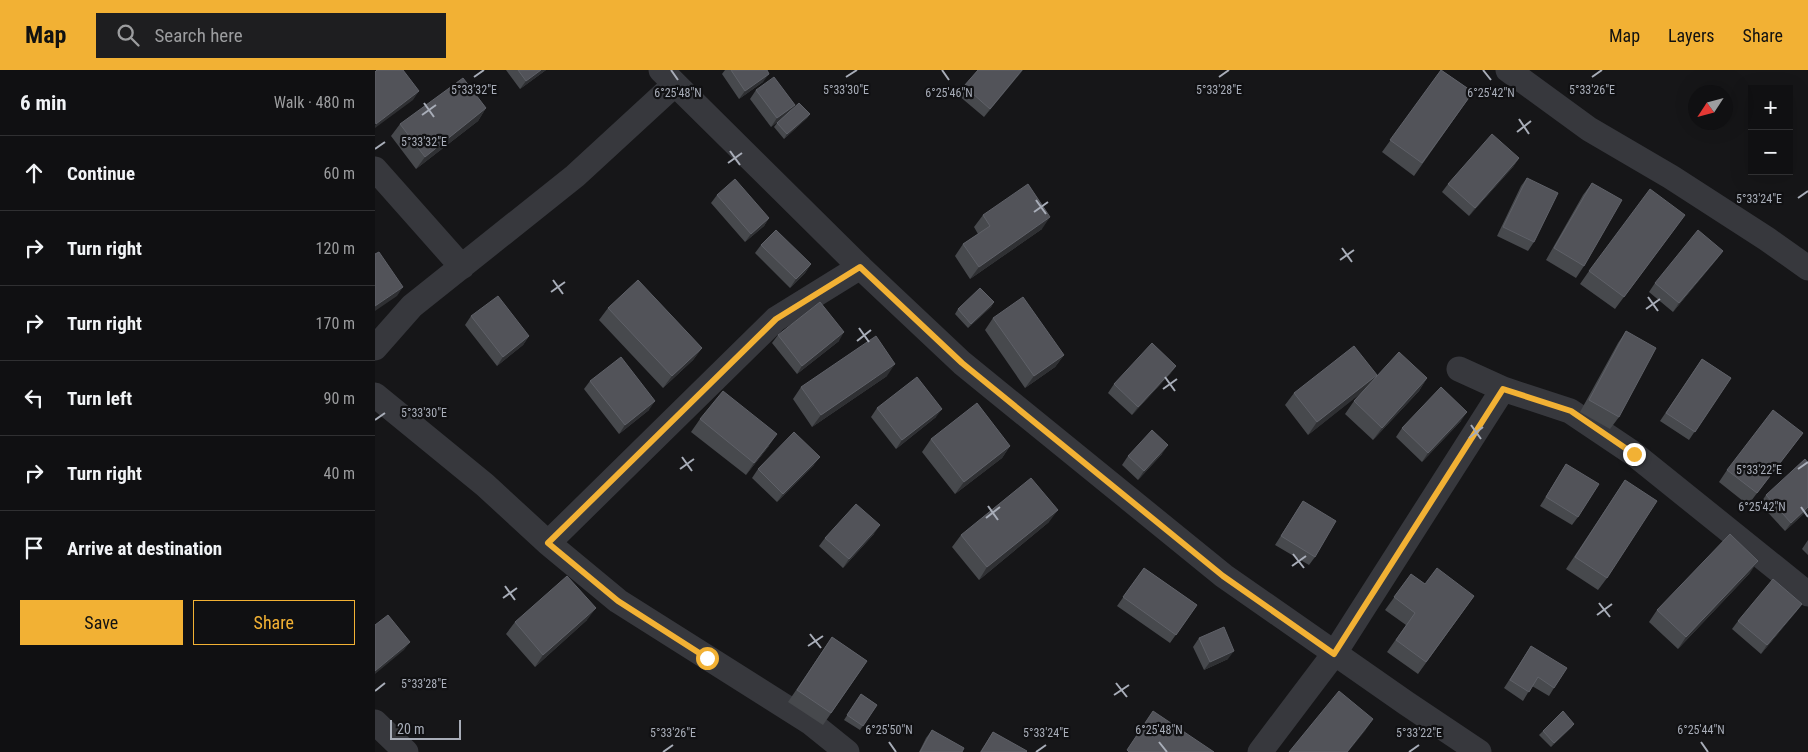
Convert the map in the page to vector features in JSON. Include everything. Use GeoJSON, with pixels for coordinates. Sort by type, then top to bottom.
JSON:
{"type":"FeatureCollection","features":[{"type":"Feature","properties":{"kind":"street"},"geometry":{"type":"LineString","coordinates":[[1508,70],[1589,129],[1671,177],[1808,268]]}},
{"type":"Feature","properties":{"kind":"street"},"geometry":{"type":"LineString","coordinates":[[375,348],[412,306],[575,176],[668,77],[860,267],[977,375],[1223,576],[1479,752]]}},
{"type":"Feature","properties":{"kind":"street"},"geometry":{"type":"LineString","coordinates":[[375,169],[462,266]]}},
{"type":"Feature","properties":{"kind":"street"},"geometry":{"type":"LineString","coordinates":[[548,543],[776,319],[860,267]]}},
{"type":"Feature","properties":{"kind":"street"},"geometry":{"type":"LineString","coordinates":[[1459,369],[1503,389],[1571,411],[1634,454],[1808,594]]}},
{"type":"Feature","properties":{"kind":"street"},"geometry":{"type":"LineString","coordinates":[[1260,752],[1334,654],[1503,389]]}},
{"type":"Feature","properties":{"kind":"street"},"geometry":{"type":"LineString","coordinates":[[375,395],[485,485],[548,543],[618,601],[811,723],[847,752]]}},
{"type":"Feature","properties":{"kind":"street"},"geometry":{"type":"LineString","coordinates":[[375,722],[406,752]]}},
{"type":"Feature","properties":{"kind":"building"},"geometry":{"type":"Polygon","coordinates":[[[377,70],[403,70],[419,91],[376,124],[375,72],[377,70]]]}},
{"type":"Feature","properties":{"kind":"building"},"geometry":{"type":"Polygon","coordinates":[[[518,70],[541,70],[526,81],[518,70]]]}},
{"type":"Feature","properties":{"kind":"building"},"geometry":{"type":"Polygon","coordinates":[[[731,70],[767,70],[769,74],[745,91],[731,70]]]}},
{"type":"Feature","properties":{"kind":"building"},"geometry":{"type":"Polygon","coordinates":[[[978,70],[1022,70],[990,109],[964,86],[978,70]]]}},
{"type":"Feature","properties":{"kind":"building"},"geometry":{"type":"Polygon","coordinates":[[[1441,70],[1473,92],[1422,163],[1390,140],[1441,70]]]}},
{"type":"Feature","properties":{"kind":"building"},"geometry":{"type":"Polygon","coordinates":[[[774,77],[795,105],[777,118],[756,90],[774,77]]]}},
{"type":"Feature","properties":{"kind":"building"},"geometry":{"type":"Polygon","coordinates":[[[463,78],[486,108],[425,157],[400,124],[463,78]]]}},
{"type":"Feature","properties":{"kind":"building"},"geometry":{"type":"Polygon","coordinates":[[[799,103],[810,114],[787,134],[777,123],[799,103]]]}},
{"type":"Feature","properties":{"kind":"building"},"geometry":{"type":"Polygon","coordinates":[[[1492,134],[1519,158],[1475,208],[1448,184],[1492,134]]]}},
{"type":"Feature","properties":{"kind":"building"},"geometry":{"type":"Polygon","coordinates":[[[1527,178],[1558,193],[1534,242],[1503,227],[1527,178]]]}},
{"type":"Feature","properties":{"kind":"building"},"geometry":{"type":"Polygon","coordinates":[[[735,179],[769,218],[751,234],[717,195],[735,179]]]}},
{"type":"Feature","properties":{"kind":"building"},"geometry":{"type":"Polygon","coordinates":[[[1592,183],[1622,200],[1584,266],[1554,248],[1592,183]]]}},
{"type":"Feature","properties":{"kind":"building"},"geometry":{"type":"Polygon","coordinates":[[[1028,184],[1050,217],[979,267],[963,244],[990,226],[983,215],[1028,184]]]}},
{"type":"Feature","properties":{"kind":"building"},"geometry":{"type":"Polygon","coordinates":[[[1650,189],[1685,215],[1624,297],[1589,271],[1650,189]]]}},
{"type":"Feature","properties":{"kind":"building"},"geometry":{"type":"Polygon","coordinates":[[[776,230],[811,264],[796,279],[761,245],[776,230]]]}},
{"type":"Feature","properties":{"kind":"building"},"geometry":{"type":"Polygon","coordinates":[[[1698,230],[1723,251],[1679,303],[1655,283],[1698,230]]]}},
{"type":"Feature","properties":{"kind":"building"},"geometry":{"type":"Polygon","coordinates":[[[379,252],[403,287],[375,306],[375,254],[379,252]]]}},
{"type":"Feature","properties":{"kind":"building"},"geometry":{"type":"Polygon","coordinates":[[[638,280],[702,348],[672,376],[608,308],[638,280]]]}},
{"type":"Feature","properties":{"kind":"building"},"geometry":{"type":"Polygon","coordinates":[[[980,288],[994,302],[971,324],[958,309],[980,288]]]}},
{"type":"Feature","properties":{"kind":"building"},"geometry":{"type":"Polygon","coordinates":[[[498,296],[529,336],[503,357],[471,316],[498,296]]]}},
{"type":"Feature","properties":{"kind":"building"},"geometry":{"type":"Polygon","coordinates":[[[1023,297],[1064,355],[1034,376],[993,318],[1023,297]]]}},
{"type":"Feature","properties":{"kind":"building"},"geometry":{"type":"Polygon","coordinates":[[[820,302],[844,332],[802,366],[778,335],[820,302]]]}},
{"type":"Feature","properties":{"kind":"building"},"geometry":{"type":"Polygon","coordinates":[[[1626,331],[1656,348],[1619,417],[1589,400],[1626,331]]]}},
{"type":"Feature","properties":{"kind":"building"},"geometry":{"type":"Polygon","coordinates":[[[876,336],[895,364],[821,415],[801,387],[876,336]]]}},
{"type":"Feature","properties":{"kind":"building"},"geometry":{"type":"Polygon","coordinates":[[[1152,343],[1176,366],[1138,407],[1114,384],[1152,343]]]}},
{"type":"Feature","properties":{"kind":"building"},"geometry":{"type":"Polygon","coordinates":[[[1354,346],[1377,375],[1317,422],[1294,393],[1354,346]]]}},
{"type":"Feature","properties":{"kind":"building"},"geometry":{"type":"Polygon","coordinates":[[[1399,352],[1427,378],[1382,428],[1354,401],[1399,352]]]}},
{"type":"Feature","properties":{"kind":"building"},"geometry":{"type":"Polygon","coordinates":[[[621,357],[655,401],[625,425],[590,381],[621,357]]]}},
{"type":"Feature","properties":{"kind":"building"},"geometry":{"type":"Polygon","coordinates":[[[1702,359],[1731,378],[1695,432],[1666,413],[1702,359]]]}},
{"type":"Feature","properties":{"kind":"building"},"geometry":{"type":"Polygon","coordinates":[[[917,377],[942,409],[902,440],[877,408],[917,377]]]}},
{"type":"Feature","properties":{"kind":"building"},"geometry":{"type":"Polygon","coordinates":[[[1441,387],[1467,412],[1428,453],[1402,428],[1441,387]]]}},
{"type":"Feature","properties":{"kind":"building"},"geometry":{"type":"Polygon","coordinates":[[[723,391],[777,434],[754,463],[700,419],[723,391]]]}},
{"type":"Feature","properties":{"kind":"building"},"geometry":{"type":"Polygon","coordinates":[[[977,403],[1010,446],[964,482],[931,439],[977,403]]]}},
{"type":"Feature","properties":{"kind":"building"},"geometry":{"type":"Polygon","coordinates":[[[1773,410],[1803,433],[1757,493],[1727,470],[1773,410]]]}},
{"type":"Feature","properties":{"kind":"building"},"geometry":{"type":"Polygon","coordinates":[[[1152,430],[1168,445],[1144,471],[1128,456],[1152,430]]]}},
{"type":"Feature","properties":{"kind":"building"},"geometry":{"type":"Polygon","coordinates":[[[794,432],[820,457],[783,494],[758,469],[794,432]]]}},
{"type":"Feature","properties":{"kind":"building"},"geometry":{"type":"Polygon","coordinates":[[[1805,459],[1808,463],[1808,507],[1791,523],[1766,495],[1805,459]]]}},
{"type":"Feature","properties":{"kind":"building"},"geometry":{"type":"Polygon","coordinates":[[[1566,464],[1599,484],[1578,517],[1546,497],[1566,464]]]}},
{"type":"Feature","properties":{"kind":"building"},"geometry":{"type":"Polygon","coordinates":[[[1031,478],[1058,510],[987,567],[961,535],[1031,478]]]}},
{"type":"Feature","properties":{"kind":"building"},"geometry":{"type":"Polygon","coordinates":[[[1625,480],[1657,501],[1607,578],[1575,557],[1625,480]]]}},
{"type":"Feature","properties":{"kind":"building"},"geometry":{"type":"Polygon","coordinates":[[[1303,501],[1336,521],[1315,557],[1281,536],[1303,501]]]}},
{"type":"Feature","properties":{"kind":"building"},"geometry":{"type":"Polygon","coordinates":[[[856,504],[880,525],[849,559],[825,538],[856,504]]]}},
{"type":"Feature","properties":{"kind":"building"},"geometry":{"type":"Polygon","coordinates":[[[1730,534],[1758,561],[1686,637],[1657,610],[1730,534]]]}},
{"type":"Feature","properties":{"kind":"building"},"geometry":{"type":"Polygon","coordinates":[[[1144,568],[1197,605],[1176,635],[1123,597],[1144,568]]]}},
{"type":"Feature","properties":{"kind":"building"},"geometry":{"type":"Polygon","coordinates":[[[1437,568],[1474,596],[1426,662],[1396,640],[1415,613],[1394,597],[1411,574],[1425,584],[1437,568]]]}},
{"type":"Feature","properties":{"kind":"building"},"geometry":{"type":"Polygon","coordinates":[[[567,576],[596,608],[543,655],[515,622],[567,576]]]}},
{"type":"Feature","properties":{"kind":"building"},"geometry":{"type":"Polygon","coordinates":[[[1773,579],[1802,604],[1767,645],[1738,621],[1773,579]]]}},
{"type":"Feature","properties":{"kind":"building"},"geometry":{"type":"Polygon","coordinates":[[[388,615],[410,642],[375,671],[375,625],[388,615]]]}},
{"type":"Feature","properties":{"kind":"building"},"geometry":{"type":"Polygon","coordinates":[[[1224,627],[1234,651],[1210,662],[1199,638],[1224,627]]]}},
{"type":"Feature","properties":{"kind":"building"},"geometry":{"type":"Polygon","coordinates":[[[832,637],[867,661],[831,713],[797,690],[832,637]]]}},
{"type":"Feature","properties":{"kind":"building"},"geometry":{"type":"Polygon","coordinates":[[[1531,646],[1567,668],[1554,688],[1538,677],[1529,692],[1510,680],[1531,646]]]}},
{"type":"Feature","properties":{"kind":"building"},"geometry":{"type":"Polygon","coordinates":[[[1339,691],[1373,719],[1347,752],[1289,752],[1339,691]]]}},
{"type":"Feature","properties":{"kind":"building"},"geometry":{"type":"Polygon","coordinates":[[[861,694],[877,705],[863,726],[847,715],[861,694]]]}},
{"type":"Feature","properties":{"kind":"building"},"geometry":{"type":"Polygon","coordinates":[[[1153,711],[1214,752],[1129,752],[1127,750],[1153,711]]]}},
{"type":"Feature","properties":{"kind":"building"},"geometry":{"type":"Polygon","coordinates":[[[1563,711],[1574,724],[1554,743],[1543,731],[1563,711]]]}},
{"type":"Feature","properties":{"kind":"building"},"geometry":{"type":"Polygon","coordinates":[[[932,730],[964,748],[962,752],[920,752],[932,730]]]}},
{"type":"Feature","properties":{"kind":"building"},"geometry":{"type":"Polygon","coordinates":[[[993,732],[1027,751],[981,752],[993,732]]]}},
{"type":"Feature","properties":{"kind":"route"},"geometry":{"type":"LineString","coordinates":[[707,658],[618,601],[548,543],[776,319],[860,267],[962,363],[1223,576],[1334,654],[1503,389],[1571,411],[1634,454]]}}]}
